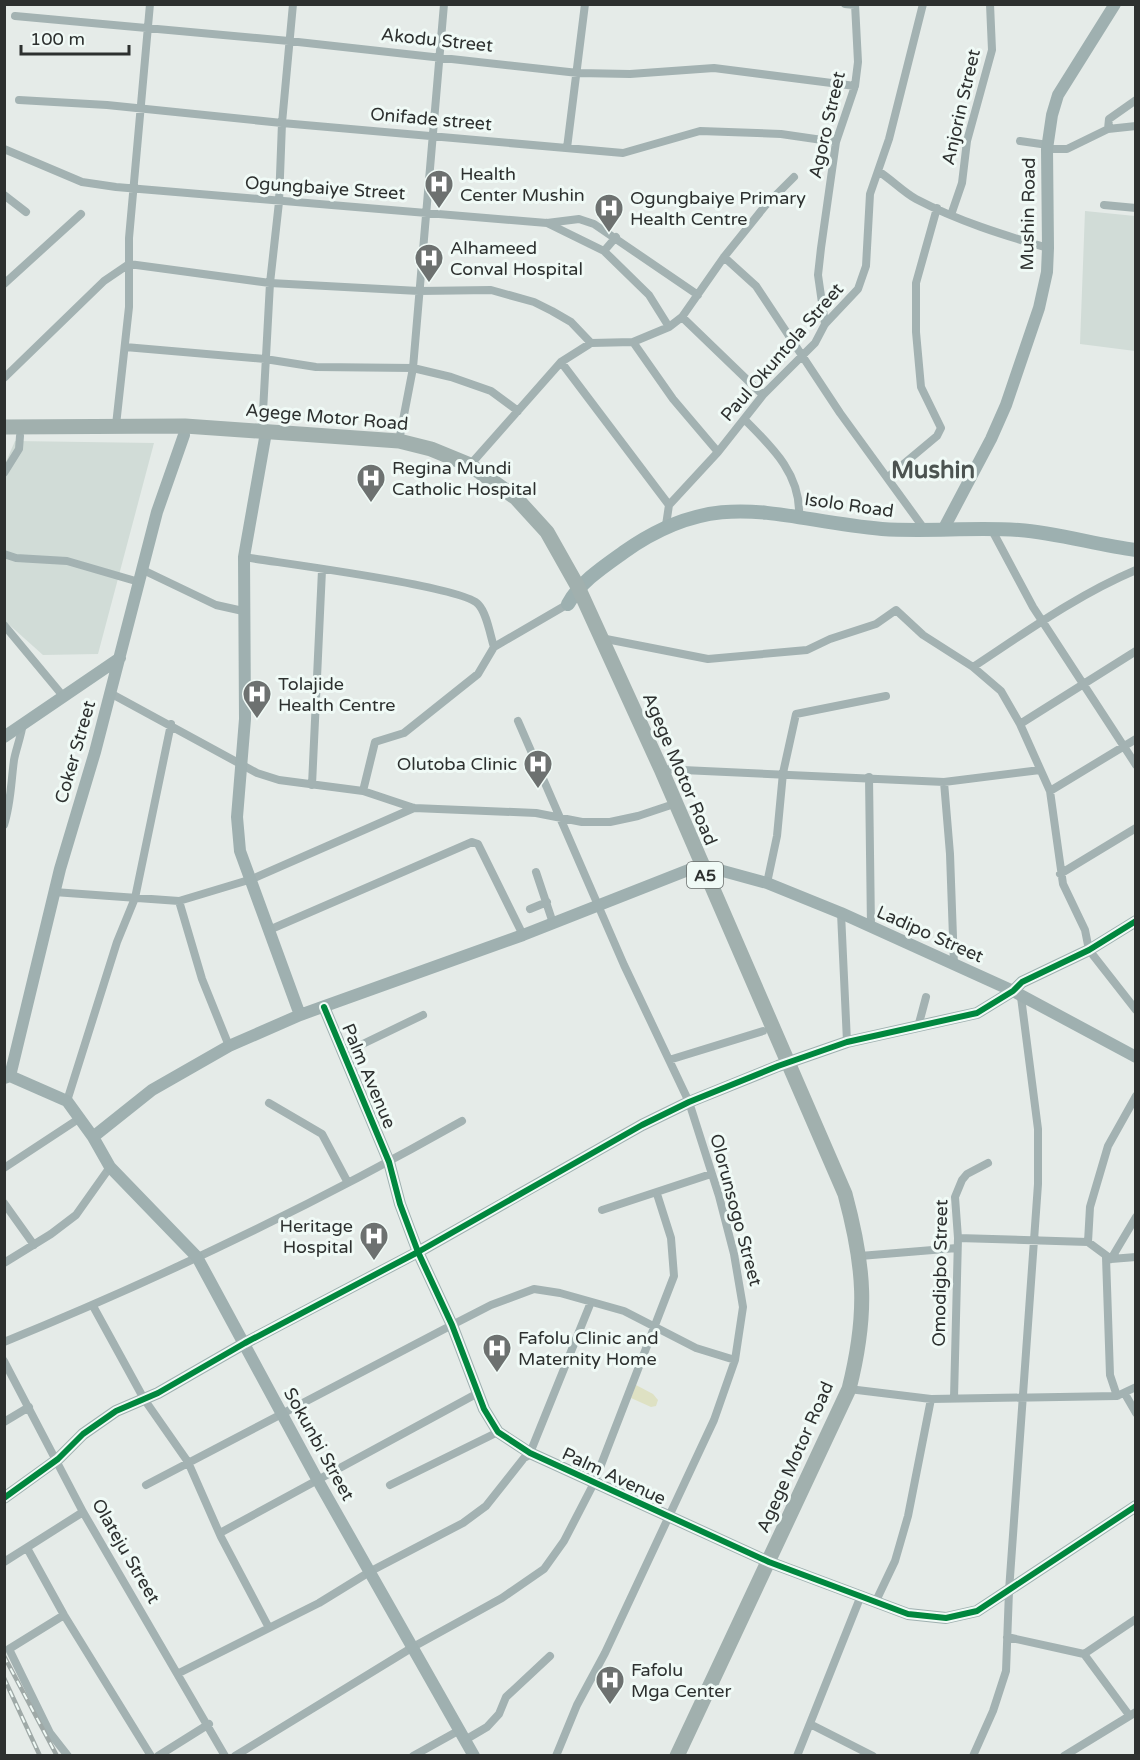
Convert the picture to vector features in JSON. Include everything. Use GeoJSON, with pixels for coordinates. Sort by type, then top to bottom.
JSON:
{"type":"FeatureCollection","features":[{"type":"Feature","properties":{"kind":"highway","name":"Agege Motor Road"},"geometry":{"type":"LineString","coordinates":[[4,427],[116,425],[399,441],[431,448],[470,465],[516,498],[547,532],[783,1064],[846,1228],[854,1272],[855,1312],[849,1348],[835,1402],[676,1755]]}},
{"type":"Feature","properties":{"kind":"highway","name":"Agege Motor Road"},"geometry":{"type":"LineString","coordinates":[[12,436],[184,430]]}},
{"type":"Feature","properties":{"kind":"highway","name":"Agege Motor Road"},"geometry":{"type":"LineString","coordinates":[[263,434],[397,447],[460,470],[495,491],[525,516],[542,539],[601,638],[661,769],[763,1031],[783,1064],[845,1194],[860,1256],[863,1283],[862,1328],[849,1389],[667,1755]]}},
{"type":"Feature","properties":{"kind":"main road","name":"Isolo Road"},"geometry":{"type":"LineString","coordinates":[[576,597],[640,541],[666,525],[724,512],[758,511],[870,527],[925,530],[1022,530],[1136,550]]}},
{"type":"Feature","properties":{"kind":"main road","name":"Isolo Road"},"geometry":{"type":"LineString","coordinates":[[576,597],[639,548],[670,530],[709,519],[739,517],[781,520],[899,536],[994,534],[1029,537],[1136,556]]}},
{"type":"Feature","properties":{"kind":"street"},"geometry":{"type":"LineString","coordinates":[[116,425],[125,347],[129,264],[150,4]]}},
{"type":"Feature","properties":{"kind":"street"},"geometry":{"type":"LineString","coordinates":[[293,4],[282,123],[279,202],[270,282],[263,434],[244,557],[246,695],[244,740],[240,763],[238,841],[300,1015]]}},
{"type":"Feature","properties":{"kind":"street"},"geometry":{"type":"LineString","coordinates":[[399,441],[413,368],[424,212],[444,4]]}},
{"type":"Feature","properties":{"kind":"street"},"geometry":{"type":"LineString","coordinates":[[567,148],[585,4]]}},
{"type":"Feature","properties":{"kind":"street"},"geometry":{"type":"LineString","coordinates":[[845,4],[855,5]]}},
{"type":"Feature","properties":{"kind":"street","name":"Paul Okuntola Street"},"geometry":{"type":"LineString","coordinates":[[669,505],[718,452],[763,395],[821,335],[825,324],[858,289],[866,266],[870,194],[889,139],[923,4]]}},
{"type":"Feature","properties":{"kind":"street","name":"Anjorin Street"},"geometry":{"type":"LineString","coordinates":[[951,215],[962,183],[962,166],[967,141],[992,50],[990,4]]}},
{"type":"Feature","properties":{"kind":"street","name":"Mushin Road"},"geometry":{"type":"LineString","coordinates":[[943,530],[1006,405],[1039,308],[1047,272],[1048,147],[1052,115],[1058,95],[1115,4]]}},
{"type":"Feature","properties":{"kind":"street","name":"Agoro Street"},"geometry":{"type":"LineString","coordinates":[[825,324],[818,275],[836,142],[855,86],[858,62],[855,5]]}},
{"type":"Feature","properties":{"kind":"street","name":"Akodu Street"},"geometry":{"type":"LineString","coordinates":[[15,16],[289,41],[578,73],[630,74],[714,68],[855,86]]}},
{"type":"Feature","properties":{"kind":"street","name":"Onifade street"},"geometry":{"type":"LineString","coordinates":[[19,100],[141,108],[282,123],[623,153],[700,131],[781,134],[836,142]]}},
{"type":"Feature","properties":{"kind":"street"},"geometry":{"type":"LineString","coordinates":[[1108,129],[1109,119],[1136,100]]}},
{"type":"Feature","properties":{"kind":"street"},"geometry":{"type":"LineString","coordinates":[[1020,141],[1067,149],[1108,129],[1136,126]]}},
{"type":"Feature","properties":{"kind":"street","name":"Ogungbaiye Street"},"geometry":{"type":"LineString","coordinates":[[4,149],[82,182],[279,202],[548,223],[579,219],[616,237],[698,295]]}},
{"type":"Feature","properties":{"kind":"street"},"geometry":{"type":"LineString","coordinates":[[878,171],[914,198],[951,215],[1001,235],[1048,248]]}},
{"type":"Feature","properties":{"kind":"street"},"geometry":{"type":"LineString","coordinates":[[470,465],[561,362],[591,343],[633,342],[669,327],[682,317],[724,257],[765,206],[794,177]]}},
{"type":"Feature","properties":{"kind":"street"},"geometry":{"type":"LineString","coordinates":[[4,195],[26,212]]}},
{"type":"Feature","properties":{"kind":"street"},"geometry":{"type":"LineString","coordinates":[[1104,205],[1136,208]]}},
{"type":"Feature","properties":{"kind":"street"},"geometry":{"type":"LineString","coordinates":[[888,477],[937,436],[941,428],[921,387],[916,332],[916,283],[937,208]]}},
{"type":"Feature","properties":{"kind":"street"},"geometry":{"type":"LineString","coordinates":[[4,284],[81,214]]}},
{"type":"Feature","properties":{"kind":"street"},"geometry":{"type":"LineString","coordinates":[[548,223],[604,251],[649,295],[669,327]]}},
{"type":"Feature","properties":{"kind":"street"},"geometry":{"type":"LineString","coordinates":[[604,251],[616,237]]}},
{"type":"Feature","properties":{"kind":"street"},"geometry":{"type":"LineString","coordinates":[[724,257],[756,286],[840,414],[925,530]]}},
{"type":"Feature","properties":{"kind":"street"},"geometry":{"type":"LineString","coordinates":[[4,378],[104,281],[129,264],[270,282],[419,291],[491,290],[534,302],[571,322],[591,343]]}},
{"type":"Feature","properties":{"kind":"street"},"geometry":{"type":"LineString","coordinates":[[682,317],[763,395]]}},
{"type":"Feature","properties":{"kind":"street"},"geometry":{"type":"LineString","coordinates":[[633,342],[673,399],[718,452]]}},
{"type":"Feature","properties":{"kind":"street"},"geometry":{"type":"LineString","coordinates":[[125,347],[265,359],[316,367],[413,368],[434,372],[491,391],[518,411]]}},
{"type":"Feature","properties":{"kind":"street"},"geometry":{"type":"LineString","coordinates":[[561,362],[669,505],[666,525]]}},
{"type":"Feature","properties":{"kind":"street"},"geometry":{"type":"LineString","coordinates":[[744,419],[777,453],[791,475],[800,498],[799,516]]}},
{"type":"Feature","properties":{"kind":"street","name":"Coker Street"},"geometry":{"type":"LineString","coordinates":[[7,1077],[54,892],[120,658],[157,512],[184,430]]}},
{"type":"Feature","properties":{"kind":"street"},"geometry":{"type":"LineString","coordinates":[[4,473],[19,449],[12,436]]}},
{"type":"Feature","properties":{"kind":"street"},"geometry":{"type":"LineString","coordinates":[[994,534],[1043,620],[1136,765]]}},
{"type":"Feature","properties":{"kind":"street"},"geometry":{"type":"LineString","coordinates":[[4,554],[16,558],[67,561],[141,576],[216,605],[243,611]]}},
{"type":"Feature","properties":{"kind":"street"},"geometry":{"type":"LineString","coordinates":[[244,557],[407,583],[469,598],[479,604],[494,647]]}},
{"type":"Feature","properties":{"kind":"street"},"geometry":{"type":"LineString","coordinates":[[312,784],[322,570]]}},
{"type":"Feature","properties":{"kind":"street"},"geometry":{"type":"LineString","coordinates":[[974,667],[1043,620],[1105,583],[1136,570]]}},
{"type":"Feature","properties":{"kind":"street"},"geometry":{"type":"LineString","coordinates":[[363,791],[375,742],[404,733],[478,674],[494,647],[576,597]]}},
{"type":"Feature","properties":{"kind":"street"},"geometry":{"type":"LineString","coordinates":[[601,638],[708,659],[807,650],[830,639],[876,624],[896,610],[923,635],[974,667],[1001,691],[1020,724],[1050,791],[1059,874],[1085,930],[1089,950],[1136,1010]]}},
{"type":"Feature","properties":{"kind":"street"},"geometry":{"type":"LineString","coordinates":[[4,625],[63,696]]}},
{"type":"Feature","properties":{"kind":"street"},"geometry":{"type":"LineString","coordinates":[[1020,724],[1136,651]]}},
{"type":"Feature","properties":{"kind":"street"},"geometry":{"type":"LineString","coordinates":[[4,737],[120,658]]}},
{"type":"Feature","properties":{"kind":"street"},"geometry":{"type":"LineString","coordinates":[[110,693],[171,724],[257,773],[279,780],[363,791],[414,807],[536,813],[582,822],[610,822],[668,806]]}},
{"type":"Feature","properties":{"kind":"street"},"geometry":{"type":"LineString","coordinates":[[766,883],[777,836],[783,773],[796,714],[886,696]]}},
{"type":"Feature","properties":{"kind":"street","name":"Olorunsogo Street"},"geometry":{"type":"LineString","coordinates":[[518,721],[598,905],[689,1102],[711,1174],[741,1289],[741,1330],[735,1360],[714,1420],[605,1653],[577,1705],[556,1755]]}},
{"type":"Feature","properties":{"kind":"street"},"geometry":{"type":"LineString","coordinates":[[4,825],[11,798],[14,757],[21,744],[23,723]]}},
{"type":"Feature","properties":{"kind":"street"},"geometry":{"type":"LineString","coordinates":[[7,1077],[67,1101],[117,942],[135,898],[171,724]]}},
{"type":"Feature","properties":{"kind":"street"},"geometry":{"type":"LineString","coordinates":[[1050,791],[1136,739]]}},
{"type":"Feature","properties":{"kind":"street"},"geometry":{"type":"LineString","coordinates":[[661,769],[944,782],[1040,770]]}},
{"type":"Feature","properties":{"kind":"street"},"geometry":{"type":"LineString","coordinates":[[869,777],[871,928]]}},
{"type":"Feature","properties":{"kind":"street"},"geometry":{"type":"LineString","coordinates":[[944,782],[950,854],[954,965]]}},
{"type":"Feature","properties":{"kind":"street"},"geometry":{"type":"LineString","coordinates":[[54,892],[179,901],[252,879],[414,807]]}},
{"type":"Feature","properties":{"kind":"street"},"geometry":{"type":"LineString","coordinates":[[1059,874],[1136,828]]}},
{"type":"Feature","properties":{"kind":"street"},"geometry":{"type":"LineString","coordinates":[[269,930],[472,842],[478,844],[523,935]]}},
{"type":"Feature","properties":{"kind":"street"},"geometry":{"type":"LineString","coordinates":[[93,1137],[152,1090],[229,1046],[300,1015],[523,935],[697,866]]}},
{"type":"Feature","properties":{"kind":"street","name":"Ladipo Street"},"geometry":{"type":"LineString","coordinates":[[697,866],[766,883],[841,913],[1017,994],[1136,1057]]}},
{"type":"Feature","properties":{"kind":"street"},"geometry":{"type":"LineString","coordinates":[[536,872],[553,923]]}},
{"type":"Feature","properties":{"kind":"street"},"geometry":{"type":"LineString","coordinates":[[179,901],[202,979],[229,1046]]}},
{"type":"Feature","properties":{"kind":"street"},"geometry":{"type":"LineString","coordinates":[[530,909],[547,902]]}},
{"type":"Feature","properties":{"kind":"street"},"geometry":{"type":"LineString","coordinates":[[841,913],[847,1042]]}},
{"type":"Feature","properties":{"kind":"street"},"geometry":{"type":"LineString","coordinates":[[973,1755],[993,1711],[1006,1671],[1009,1591],[1038,1184],[1038,1129],[1017,994],[1022,982],[1089,950],[1136,921]]}},
{"type":"Feature","properties":{"kind":"street"},"geometry":{"type":"LineString","coordinates":[[4,1498],[58,1459],[83,1434],[108,1417],[418,1252],[642,1125],[689,1102],[783,1064],[847,1042],[977,1013],[1017,994]]}},
{"type":"Feature","properties":{"kind":"street"},"geometry":{"type":"LineString","coordinates":[[918,1026],[926,997]]}},
{"type":"Feature","properties":{"kind":"street","name":"Palm Avenue"},"geometry":{"type":"LineString","coordinates":[[324,1007],[389,1162],[400,1204],[418,1252],[452,1325],[478,1393],[498,1432],[531,1454],[765,1560],[860,1598],[908,1614],[946,1618],[978,1611],[1136,1506]]}},
{"type":"Feature","properties":{"kind":"street"},"geometry":{"type":"LineString","coordinates":[[342,1054],[423,1015]]}},
{"type":"Feature","properties":{"kind":"street"},"geometry":{"type":"LineString","coordinates":[[669,1060],[763,1031]]}},
{"type":"Feature","properties":{"kind":"street"},"geometry":{"type":"LineString","coordinates":[[1088,1242],[1090,1207],[1108,1146],[1136,1096]]}},
{"type":"Feature","properties":{"kind":"street","name":"Sokunbi Street"},"geometry":{"type":"LineString","coordinates":[[67,1101],[93,1137],[110,1167],[197,1257],[317,1479],[474,1755]]}},
{"type":"Feature","properties":{"kind":"street"},"geometry":{"type":"LineString","coordinates":[[269,1103],[322,1134],[347,1181]]}},
{"type":"Feature","properties":{"kind":"street"},"geometry":{"type":"LineString","coordinates":[[4,1168],[80,1118]]}},
{"type":"Feature","properties":{"kind":"street"},"geometry":{"type":"LineString","coordinates":[[4,1342],[93,1306],[197,1257],[389,1162],[462,1120]]}},
{"type":"Feature","properties":{"kind":"street","name":"Omodigbo Street"},"geometry":{"type":"LineString","coordinates":[[954,1398],[957,1248],[955,1197],[967,1173],[988,1164]]}},
{"type":"Feature","properties":{"kind":"street"},"geometry":{"type":"LineString","coordinates":[[4,1263],[76,1215],[110,1167]]}},
{"type":"Feature","properties":{"kind":"street"},"geometry":{"type":"LineString","coordinates":[[602,1210],[657,1194],[711,1174]]}},
{"type":"Feature","properties":{"kind":"street"},"geometry":{"type":"LineString","coordinates":[[234,1755],[414,1647],[502,1598],[544,1569],[564,1541],[594,1483],[674,1276],[671,1238],[657,1194]]}},
{"type":"Feature","properties":{"kind":"street"},"geometry":{"type":"LineString","coordinates":[[4,1203],[34,1245]]}},
{"type":"Feature","properties":{"kind":"street"},"geometry":{"type":"LineString","coordinates":[[1136,1217],[1108,1258],[1110,1375],[1121,1395],[1136,1413]]}},
{"type":"Feature","properties":{"kind":"street"},"geometry":{"type":"LineString","coordinates":[[957,1238],[1088,1242],[1108,1258],[1136,1257]]}},
{"type":"Feature","properties":{"kind":"street"},"geometry":{"type":"LineString","coordinates":[[860,1256],[957,1248]]}},
{"type":"Feature","properties":{"kind":"street"},"geometry":{"type":"LineString","coordinates":[[146,1485],[491,1305],[534,1289],[624,1311],[696,1348],[735,1360]]}},
{"type":"Feature","properties":{"kind":"street"},"geometry":{"type":"LineString","coordinates":[[179,1674],[268,1626],[319,1603],[371,1571],[463,1523],[486,1506],[524,1458],[531,1454],[591,1302]]}},
{"type":"Feature","properties":{"kind":"street"},"geometry":{"type":"LineString","coordinates":[[93,1306],[144,1398],[188,1462],[220,1533],[268,1626]]}},
{"type":"Feature","properties":{"kind":"street","name":"Olateju Street"},"geometry":{"type":"LineString","coordinates":[[4,1361],[58,1459],[83,1512],[209,1724],[225,1755]]}},
{"type":"Feature","properties":{"kind":"street"},"geometry":{"type":"LineString","coordinates":[[849,1389],[932,1399],[1121,1395],[1136,1387]]}},
{"type":"Feature","properties":{"kind":"street"},"geometry":{"type":"LineString","coordinates":[[220,1533],[478,1393]]}},
{"type":"Feature","properties":{"kind":"street"},"geometry":{"type":"LineString","coordinates":[[874,1603],[894,1561],[908,1516],[932,1399]]}},
{"type":"Feature","properties":{"kind":"street"},"geometry":{"type":"LineString","coordinates":[[4,1422],[29,1407]]}},
{"type":"Feature","properties":{"kind":"street"},"geometry":{"type":"LineString","coordinates":[[390,1485],[498,1432]]}},
{"type":"Feature","properties":{"kind":"street"},"geometry":{"type":"LineString","coordinates":[[4,1562],[83,1512]]}},
{"type":"Feature","properties":{"kind":"street"},"geometry":{"type":"LineString","coordinates":[[27,1548],[63,1615],[151,1755]]}},
{"type":"Feature","properties":{"kind":"street"},"geometry":{"type":"LineString","coordinates":[[797,1755],[860,1598]]}},
{"type":"Feature","properties":{"kind":"street"},"geometry":{"type":"LineString","coordinates":[[63,1615],[9,1649],[45,1724],[68,1755]]}},
{"type":"Feature","properties":{"kind":"street"},"geometry":{"type":"LineString","coordinates":[[1084,1654],[1136,1619]]}},
{"type":"Feature","properties":{"kind":"street"},"geometry":{"type":"LineString","coordinates":[[1007,1637],[1084,1654],[1132,1714],[1064,1755]]}},
{"type":"Feature","properties":{"kind":"street"},"geometry":{"type":"LineString","coordinates":[[413,1755],[486,1727],[499,1714],[506,1697],[550,1656]]}},
{"type":"Feature","properties":{"kind":"street"},"geometry":{"type":"LineString","coordinates":[[158,1755],[209,1724]]}},
{"type":"Feature","properties":{"kind":"street"},"geometry":{"type":"LineString","coordinates":[[810,1724],[873,1755]]}},
{"type":"Feature","properties":{"kind":"shaded area"},"geometry":{"type":"Polygon","coordinates":[[[1085,211],[1135,216],[1135,351],[1080,344],[1085,211]]]}},
{"type":"Feature","properties":{"kind":"shaded area"},"geometry":{"type":"Polygon","coordinates":[[[15,441],[154,443],[98,654],[43,655],[5,621],[5,464],[15,441]]]}},
{"type":"Feature","properties":{"kind":"green space"},"geometry":{"type":"Polygon","coordinates":[[[636,1385],[653,1394],[658,1400],[656,1406],[651,1407],[631,1398],[636,1385]]]}},
{"type":"Feature","properties":{"kind":"railway"},"geometry":{"type":"LineString","coordinates":[[4,1656],[57,1756]]}},
{"type":"Feature","properties":{"kind":"railway"},"geometry":{"type":"LineString","coordinates":[[4,1678],[40,1756]]}},
{"type":"Feature","properties":{"kind":"cycle path"},"geometry":{"type":"LineString","coordinates":[[4,1498],[58,1459],[83,1434],[116,1411],[158,1393],[245,1343],[418,1252],[642,1125],[689,1102],[778,1066],[847,1042],[977,1013],[1013,991],[1022,982],[1089,950],[1136,921]]}},
{"type":"Feature","properties":{"kind":"cycle path"},"geometry":{"type":"LineString","coordinates":[[324,1007],[389,1162],[400,1204],[418,1252],[452,1325],[484,1409],[498,1432],[530,1453],[769,1562],[908,1614],[946,1618],[977,1611],[1136,1506]]}},
{"type":"Feature","properties":{"kind":"place","name":"Health Center Mushin"},"geometry":{"type":"Point","coordinates":[439,210]}},
{"type":"Feature","properties":{"kind":"place","name":"Ogungbaiye Primary Health Centre"},"geometry":{"type":"Point","coordinates":[609,234]}},
{"type":"Feature","properties":{"kind":"place","name":"Alhameed Conval Hospital"},"geometry":{"type":"Point","coordinates":[429,284]}},
{"type":"Feature","properties":{"kind":"place","name":"Regina Mundi Catholic Hospital"},"geometry":{"type":"Point","coordinates":[371,504]}},
{"type":"Feature","properties":{"kind":"place","name":"Tolajide Health Centre"},"geometry":{"type":"Point","coordinates":[257,720]}},
{"type":"Feature","properties":{"kind":"place","name":"Olutoba Clinic"},"geometry":{"type":"Point","coordinates":[538,790]}},
{"type":"Feature","properties":{"kind":"place","name":"Heritage Hospital"},"geometry":{"type":"Point","coordinates":[374,1262]}},
{"type":"Feature","properties":{"kind":"place","name":"Fafolu Clinic and Maternity Home"},"geometry":{"type":"Point","coordinates":[497,1374]}},
{"type":"Feature","properties":{"kind":"place","name":"Fafolu Mga Center"},"geometry":{"type":"Point","coordinates":[610,1706]}},
{"type":"Feature","properties":{"kind":"district","name":"Mushin"},"geometry":{"type":"Point","coordinates":[933,470]}}]}
